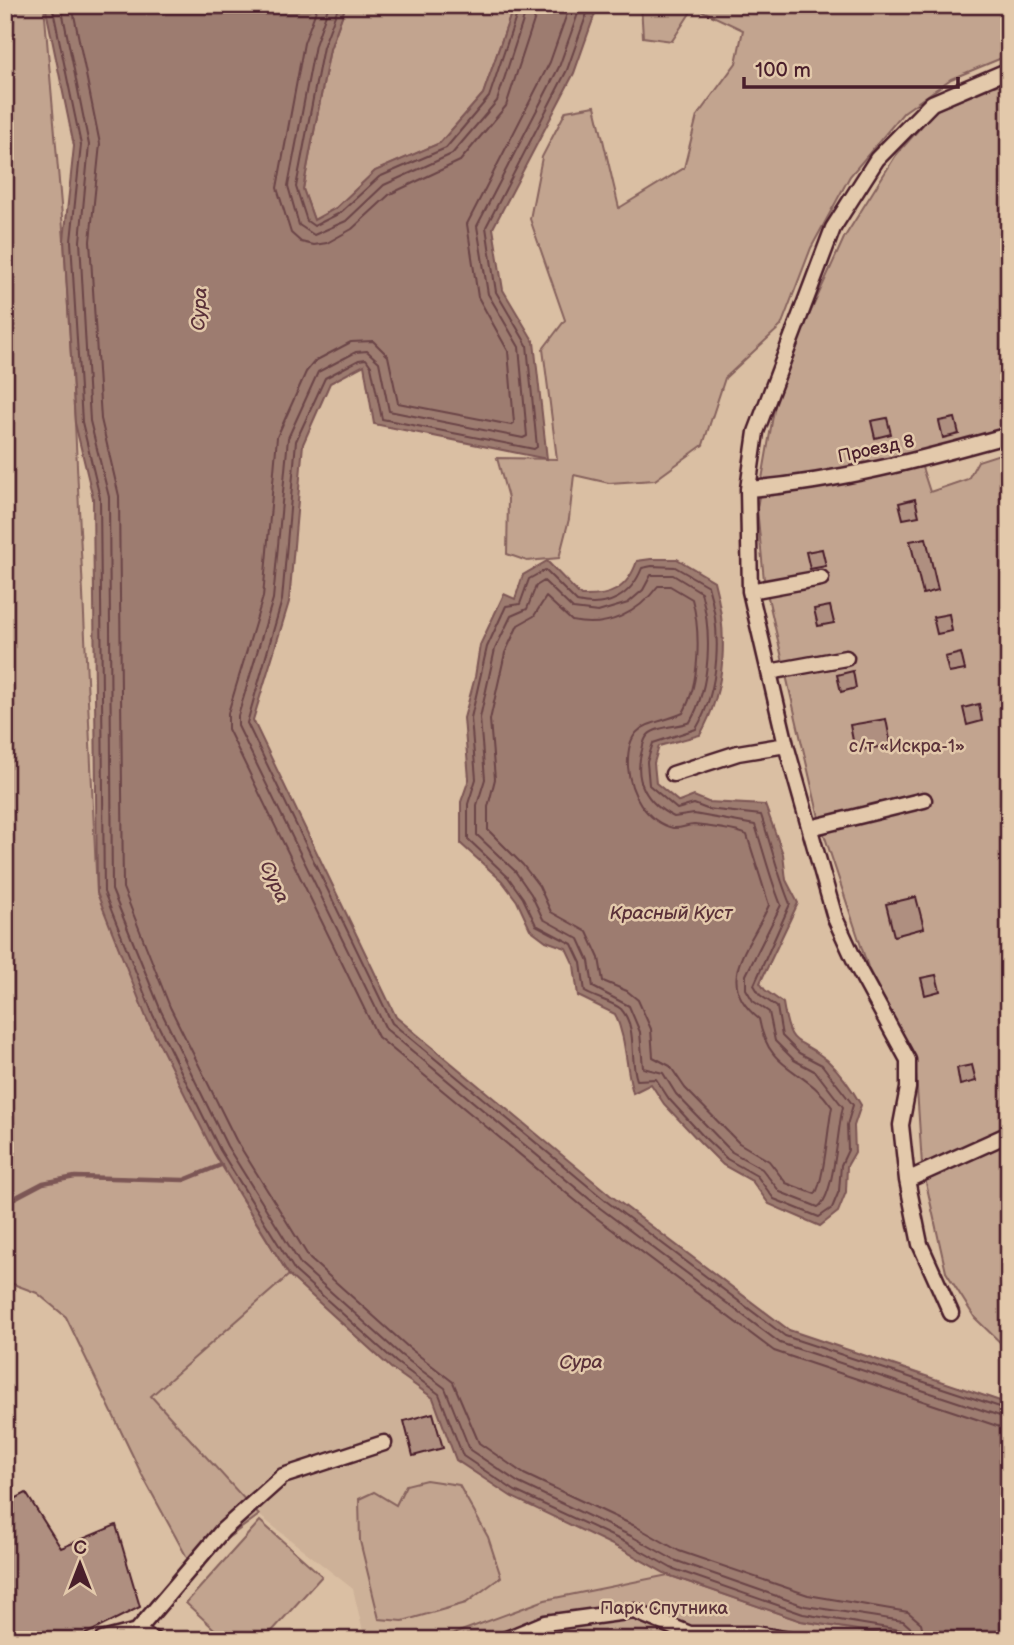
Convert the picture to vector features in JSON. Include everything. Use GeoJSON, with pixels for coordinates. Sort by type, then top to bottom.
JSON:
{"type":"FeatureCollection","features":[{"type":"Feature","properties":{"kind":"street"},"geometry":{"type":"LineString","coordinates":[[951,1313],[919,1244],[907,1180],[901,1125],[908,1088],[908,1060],[859,970],[835,918],[786,745],[750,591],[748,489],[756,432],[833,228],[877,159],[932,103],[1009,70]]}},
{"type":"Feature","properties":{"kind":"street","name":"Проезд 8"},"geometry":{"type":"LineString","coordinates":[[748,489],[801,485],[916,461],[1009,435]]}},
{"type":"Feature","properties":{"kind":"street"},"geometry":{"type":"LineString","coordinates":[[750,591],[821,578]]}},
{"type":"Feature","properties":{"kind":"street"},"geometry":{"type":"LineString","coordinates":[[769,672],[846,658]]}},
{"type":"Feature","properties":{"kind":"street"},"geometry":{"type":"LineString","coordinates":[[673,774],[738,753],[786,745]]}},
{"type":"Feature","properties":{"kind":"street"},"geometry":{"type":"LineString","coordinates":[[810,828],[924,800]]}},
{"type":"Feature","properties":{"kind":"street"},"geometry":{"type":"LineString","coordinates":[[907,1180],[1009,1134]]}},
{"type":"Feature","properties":{"kind":"street"},"geometry":{"type":"LineString","coordinates":[[102,1640],[136,1631],[223,1530],[283,1476],[384,1443]]}},
{"type":"Feature","properties":{"kind":"street"},"geometry":{"type":"LineString","coordinates":[[504,1640],[545,1623],[634,1611],[690,1634],[710,1637],[756,1634],[790,1640]]}},
{"type":"Feature","properties":{"kind":"street"},"geometry":{"type":"LineString","coordinates":[[136,1631],[154,1640]]}},
{"type":"Feature","properties":{"kind":"shaded area"},"geometry":{"type":"Polygon","coordinates":[[[289,1275],[391,1368],[433,1399],[456,1460],[668,1575],[545,1600],[437,1640],[365,1640],[353,1589],[250,1508],[151,1396],[289,1275]]]}},
{"type":"Feature","properties":{"kind":"green space"},"geometry":{"type":"Polygon","coordinates":[[[5,5],[44,5],[64,240],[75,423],[97,893],[238,1193],[289,1275],[151,1396],[259,1515],[191,1565],[142,1475],[66,1317],[37,1293],[5,1281],[5,5]]]}},
{"type":"Feature","properties":{"kind":"green space"},"geometry":{"type":"Polygon","coordinates":[[[346,5],[514,5],[483,94],[440,143],[375,171],[336,208],[314,220],[303,189],[330,49],[346,5]]]}},
{"type":"Feature","properties":{"kind":"green space"},"geometry":{"type":"Polygon","coordinates":[[[641,5],[1009,5],[1009,55],[951,79],[904,112],[850,176],[811,248],[781,326],[725,378],[703,445],[655,480],[609,483],[574,475],[569,519],[559,558],[527,561],[507,554],[508,498],[497,458],[557,459],[543,349],[565,320],[530,219],[542,157],[566,111],[595,106],[619,208],[684,168],[697,116],[736,63],[743,30],[694,7],[672,41],[643,37],[641,5]]]}},
{"type":"Feature","properties":{"kind":"green space","name":"с/т «Искра-1»"},"geometry":{"type":"Polygon","coordinates":[[[1009,80],[1009,430],[918,455],[930,492],[968,479],[978,461],[1009,451],[1009,1351],[975,1318],[946,1272],[922,1165],[915,1058],[869,970],[820,822],[764,580],[757,508],[775,404],[806,322],[844,238],[896,155],[936,110],[1009,80]]]}},
{"type":"Feature","properties":{"kind":"green space"},"geometry":{"type":"Polygon","coordinates":[[[426,1480],[459,1485],[488,1537],[501,1577],[466,1603],[403,1621],[379,1619],[360,1541],[359,1499],[374,1492],[396,1505],[406,1485],[426,1480]]]}},
{"type":"Feature","properties":{"kind":"green space"},"geometry":{"type":"Polygon","coordinates":[[[260,1521],[322,1576],[264,1640],[226,1640],[186,1603],[260,1521]]]}},
{"type":"Feature","properties":{"kind":"green space","name":"Парк Спутника"},"geometry":{"type":"Polygon","coordinates":[[[668,1575],[801,1621],[920,1640],[437,1640],[545,1600],[668,1575]]]}},
{"type":"Feature","properties":{"kind":"water","name":"Сура"},"geometry":{"type":"Polygon","coordinates":[[[45,5],[346,5],[330,49],[303,189],[314,220],[336,208],[375,171],[440,143],[483,94],[514,5],[598,5],[574,73],[493,228],[503,290],[534,342],[547,459],[374,424],[364,365],[330,383],[303,444],[289,602],[253,720],[396,1017],[610,1195],[789,1330],[1009,1404],[1009,1640],[920,1640],[801,1621],[668,1575],[623,1550],[512,1497],[456,1460],[433,1398],[391,1368],[289,1275],[214,1153],[146,1017],[97,893],[93,498],[75,423],[64,240],[74,146],[45,5]]]}},
{"type":"Feature","properties":{"kind":"water","name":"Красный Куст"},"geometry":{"type":"Polygon","coordinates":[[[677,559],[714,581],[723,640],[720,679],[709,717],[700,735],[659,746],[654,763],[656,783],[679,802],[694,796],[708,802],[765,805],[783,854],[786,880],[798,903],[760,983],[783,1003],[792,1036],[832,1065],[861,1105],[854,1126],[855,1152],[847,1166],[846,1192],[838,1212],[820,1226],[769,1204],[752,1181],[723,1165],[700,1142],[664,1104],[651,1084],[633,1093],[622,1033],[615,1014],[578,996],[574,965],[566,948],[546,941],[530,929],[517,901],[502,881],[461,844],[461,802],[469,779],[464,718],[480,645],[504,594],[515,599],[523,575],[547,561],[581,596],[601,595],[623,585],[637,561],[677,559]]]}},
{"type":"Feature","properties":{"kind":"building"},"geometry":{"type":"Polygon","coordinates":[[[887,418],[891,434],[875,438],[871,421],[887,418]]]}},
{"type":"Feature","properties":{"kind":"building"},"geometry":{"type":"Polygon","coordinates":[[[955,418],[959,434],[943,438],[939,421],[955,418]]]}},
{"type":"Feature","properties":{"kind":"building"},"geometry":{"type":"Polygon","coordinates":[[[915,499],[919,516],[903,519],[899,503],[915,499]]]}},
{"type":"Feature","properties":{"kind":"building"},"geometry":{"type":"Polygon","coordinates":[[[926,538],[938,590],[923,594],[910,541],[926,538]]]}},
{"type":"Feature","properties":{"kind":"building"},"geometry":{"type":"Polygon","coordinates":[[[822,549],[826,566],[810,569],[806,552],[822,549]]]}},
{"type":"Feature","properties":{"kind":"building"},"geometry":{"type":"Polygon","coordinates":[[[830,606],[834,623],[818,626],[814,609],[830,606]]]}},
{"type":"Feature","properties":{"kind":"building"},"geometry":{"type":"Polygon","coordinates":[[[949,614],[952,631],[937,634],[933,617],[949,614]]]}},
{"type":"Feature","properties":{"kind":"building"},"geometry":{"type":"Polygon","coordinates":[[[961,653],[965,670],[949,673],[945,657],[961,653]]]}},
{"type":"Feature","properties":{"kind":"building"},"geometry":{"type":"Polygon","coordinates":[[[853,671],[856,688],[841,692],[837,675],[853,671]]]}},
{"type":"Feature","properties":{"kind":"building"},"geometry":{"type":"Polygon","coordinates":[[[979,704],[982,721],[967,725],[963,708],[979,704]]]}},
{"type":"Feature","properties":{"kind":"building"},"geometry":{"type":"Polygon","coordinates":[[[886,719],[891,745],[855,751],[850,725],[886,719]]]}},
{"type":"Feature","properties":{"kind":"building"},"geometry":{"type":"Polygon","coordinates":[[[916,897],[924,928],[894,936],[886,904],[916,897]]]}},
{"type":"Feature","properties":{"kind":"building"},"geometry":{"type":"Polygon","coordinates":[[[936,975],[940,991],[925,995],[921,978],[936,975]]]}},
{"type":"Feature","properties":{"kind":"building"},"geometry":{"type":"Polygon","coordinates":[[[972,1065],[976,1081],[960,1085],[957,1068],[972,1065]]]}},
{"type":"Feature","properties":{"kind":"building"},"geometry":{"type":"Polygon","coordinates":[[[433,1413],[443,1448],[413,1456],[404,1421],[433,1413]]]}},
{"type":"Feature","properties":{"kind":"building"},"geometry":{"type":"Polygon","coordinates":[[[26,1493],[61,1548],[116,1525],[140,1607],[74,1640],[5,1640],[5,1504],[26,1493]]]}},
{"type":"Feature","properties":{"kind":"waterway"},"geometry":{"type":"LineString","coordinates":[[5,1203],[43,1183],[75,1177],[184,1180],[221,1165]]}}]}
